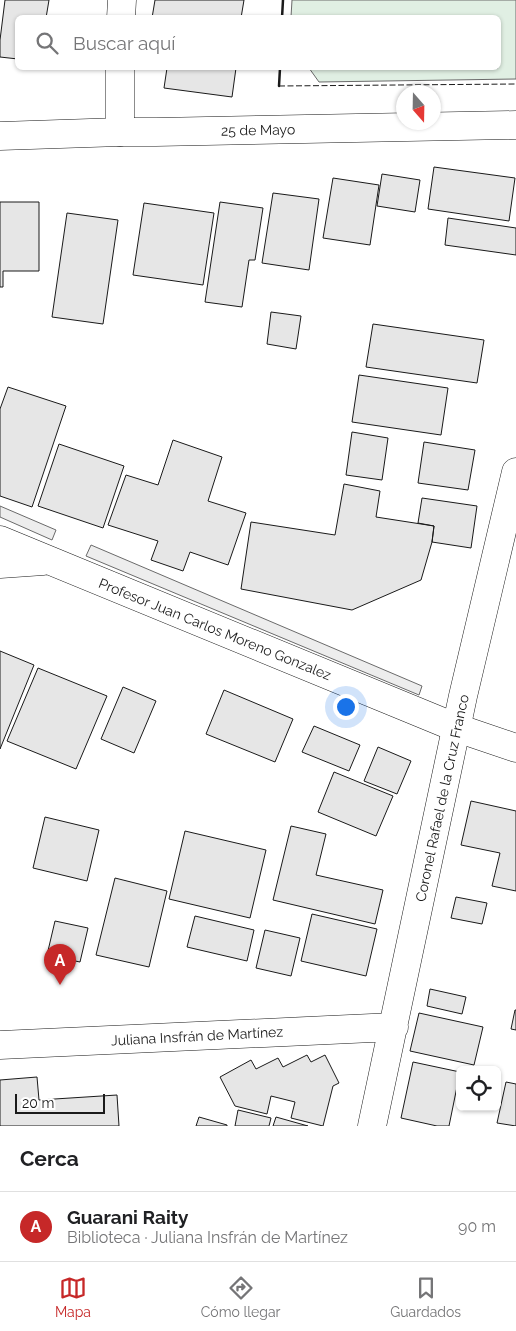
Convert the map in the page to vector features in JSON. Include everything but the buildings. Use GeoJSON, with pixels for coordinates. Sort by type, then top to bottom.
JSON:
{"type":"FeatureCollection","features":[{"type":"Feature","properties":{"kind":"street"},"geometry":{"type":"LineString","coordinates":[[121,15],[122,0]]}},
{"type":"Feature","properties":{"kind":"street"},"geometry":{"type":"LineString","coordinates":[[120,70],[120,132]]}},
{"type":"Feature","properties":{"kind":"street","name":"25 de Mayo"},"geometry":{"type":"LineString","coordinates":[[0,136],[516,124]]}},
{"type":"Feature","properties":{"kind":"street","name":"Coronel Rafael de la Cruz Franco"},"geometry":{"type":"LineString","coordinates":[[372,1126],[457,728],[516,472]]}},
{"type":"Feature","properties":{"kind":"street","name":"Profesor Juan Carlos Moreno Gonzalez"},"geometry":{"type":"LineString","coordinates":[[0,540],[457,728],[516,748]]}},
{"type":"Feature","properties":{"kind":"street"},"geometry":{"type":"LineString","coordinates":[[0,564],[47,560]]}},
{"type":"Feature","properties":{"kind":"street","name":"Juliana Insfrán de Martínez"},"geometry":{"type":"LineString","coordinates":[[0,1045],[394,1027]]}},
{"type":"Feature","properties":{"kind":"green space"},"geometry":{"type":"Polygon","coordinates":[[[292,0],[516,0],[516,79],[319,82],[310,70],[501,70],[501,15],[291,15],[292,0]]]}},
{"type":"Feature","properties":{"kind":"shaded area"},"geometry":{"type":"Polygon","coordinates":[[[0,506],[56,530],[52,540],[0,517],[0,506]]]}},
{"type":"Feature","properties":{"kind":"shaded area"},"geometry":{"type":"Polygon","coordinates":[[[91,545],[422,686],[419,695],[86,556],[91,545]]]}},
{"type":"Feature","properties":{"kind":"fence"},"geometry":{"type":"LineString","coordinates":[[279,86],[516,84]]}},
{"type":"Feature","properties":{"kind":"wall"},"geometry":{"type":"LineString","coordinates":[[282,15],[283,0]]}},
{"type":"Feature","properties":{"kind":"wall"},"geometry":{"type":"LineString","coordinates":[[279,86],[280,70]]}},
{"type":"Feature","properties":{"kind":"place","name":"Guarani Raity"},"geometry":{"type":"Point","coordinates":[60,985]}}]}
